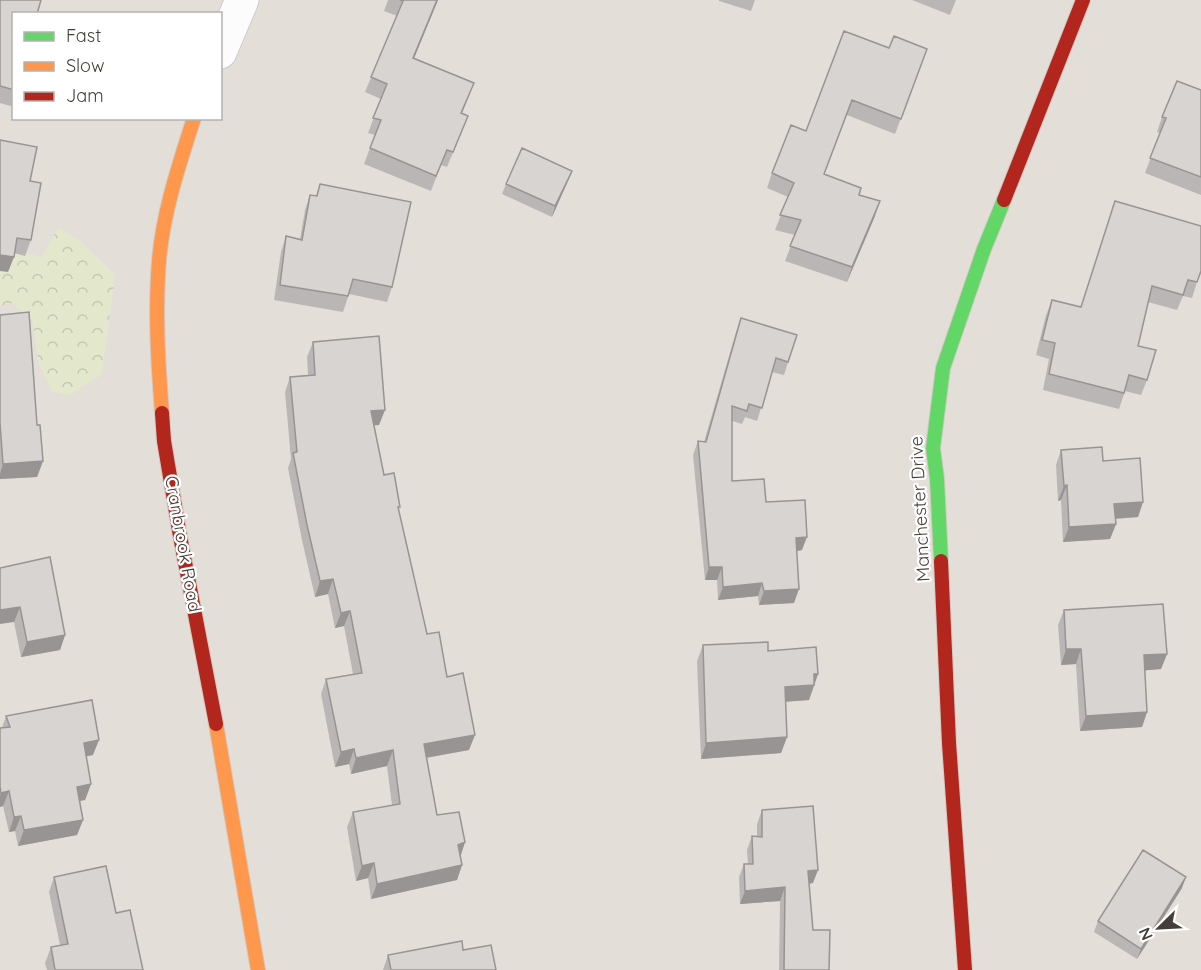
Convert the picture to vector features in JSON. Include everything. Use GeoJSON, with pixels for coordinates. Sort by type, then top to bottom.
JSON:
{"type":"FeatureCollection","features":[{"type":"Feature","properties":{"kind":"street"},"geometry":{"type":"LineString","coordinates":[[222,47],[242,0]]}},
{"type":"Feature","properties":{"kind":"street","name":"Manchester Drive"},"geometry":{"type":"LineString","coordinates":[[965,970],[949,743],[937,479],[933,448],[934,427],[943,368],[961,312],[1083,0]]}},
{"type":"Feature","properties":{"kind":"street","name":"Cranbrook Road"},"geometry":{"type":"LineString","coordinates":[[193,120],[170,197],[159,259],[156,328],[164,441],[258,970]]}},
{"type":"Feature","properties":{"kind":"shaded area"},"geometry":{"type":"Polygon","coordinates":[[[0,0],[1201,0],[1201,970],[0,970],[0,0]]]}},
{"type":"Feature","properties":{"kind":"green space"},"geometry":{"type":"Polygon","coordinates":[[[58,228],[78,239],[115,275],[102,374],[69,396],[52,391],[39,364],[32,320],[12,303],[0,306],[0,247],[42,257],[58,228]]]}},
{"type":"Feature","properties":{"kind":"building"},"geometry":{"type":"Polygon","coordinates":[[[0,0],[41,0],[38,12],[12,12],[12,89],[0,86],[0,0]]]}},
{"type":"Feature","properties":{"kind":"building"},"geometry":{"type":"Polygon","coordinates":[[[400,0],[437,0],[413,58],[474,83],[461,113],[468,116],[453,152],[447,150],[436,176],[370,148],[381,120],[373,118],[387,84],[371,77],[403,1],[400,0]]]}},
{"type":"Feature","properties":{"kind":"building"},"geometry":{"type":"Polygon","coordinates":[[[844,31],[889,48],[894,36],[927,49],[901,119],[852,100],[824,174],[861,188],[859,195],[880,201],[852,267],[790,246],[801,220],[780,215],[794,183],[772,173],[791,125],[806,131],[844,31]]]}},
{"type":"Feature","properties":{"kind":"building"},"geometry":{"type":"Polygon","coordinates":[[[1177,81],[1201,90],[1201,177],[1150,158],[1166,118],[1162,117],[1177,81]]]}},
{"type":"Feature","properties":{"kind":"building"},"geometry":{"type":"Polygon","coordinates":[[[0,140],[37,147],[30,181],[41,183],[31,240],[17,238],[14,257],[0,255],[0,140]]]}},
{"type":"Feature","properties":{"kind":"building"},"geometry":{"type":"Polygon","coordinates":[[[522,148],[572,171],[555,206],[506,184],[522,148]]]}},
{"type":"Feature","properties":{"kind":"building"},"geometry":{"type":"Polygon","coordinates":[[[320,184],[411,202],[392,287],[353,279],[348,296],[280,285],[286,236],[302,240],[310,195],[317,196],[320,184]]]}},
{"type":"Feature","properties":{"kind":"building"},"geometry":{"type":"Polygon","coordinates":[[[1115,201],[1201,226],[1201,271],[1197,282],[1188,280],[1183,295],[1152,286],[1138,346],[1156,350],[1147,380],[1129,375],[1124,393],[1049,374],[1055,343],[1042,340],[1052,300],[1081,307],[1115,201]]]}},
{"type":"Feature","properties":{"kind":"building"},"geometry":{"type":"Polygon","coordinates":[[[29,312],[37,425],[40,425],[43,461],[3,464],[0,423],[0,315],[29,312]]]}},
{"type":"Feature","properties":{"kind":"building"},"geometry":{"type":"Polygon","coordinates":[[[741,318],[797,335],[788,362],[776,358],[762,408],[749,404],[747,411],[732,406],[732,481],[764,479],[766,502],[805,500],[807,537],[796,538],[799,589],[764,591],[762,583],[723,587],[722,567],[709,567],[698,441],[706,442],[741,318]]]}},
{"type":"Feature","properties":{"kind":"building"},"geometry":{"type":"Polygon","coordinates":[[[379,336],[385,410],[371,411],[384,475],[394,473],[400,507],[398,507],[427,634],[439,632],[447,677],[463,673],[475,735],[424,744],[437,815],[459,812],[465,842],[458,845],[462,865],[377,884],[374,863],[362,866],[353,812],[400,804],[393,750],[356,758],[354,749],[341,752],[326,679],[362,673],[350,611],[341,613],[333,579],[320,581],[293,453],[297,452],[290,377],[315,375],[313,342],[379,336]]]}},
{"type":"Feature","properties":{"kind":"building"},"geometry":{"type":"Polygon","coordinates":[[[1102,447],[1103,461],[1140,458],[1143,502],[1114,504],[1116,524],[1069,527],[1067,485],[1064,486],[1061,450],[1102,447]]]}},
{"type":"Feature","properties":{"kind":"building"},"geometry":{"type":"Polygon","coordinates":[[[50,557],[65,635],[27,642],[20,607],[0,610],[0,568],[50,557]]]}},
{"type":"Feature","properties":{"kind":"building"},"geometry":{"type":"Polygon","coordinates":[[[1163,604],[1167,654],[1144,655],[1147,712],[1086,716],[1081,649],[1066,649],[1064,610],[1163,604]]]}},
{"type":"Feature","properties":{"kind":"building"},"geometry":{"type":"Polygon","coordinates":[[[768,642],[768,651],[816,647],[818,674],[814,674],[814,685],[785,687],[787,737],[706,743],[703,645],[768,642]]]}},
{"type":"Feature","properties":{"kind":"building"},"geometry":{"type":"Polygon","coordinates":[[[92,700],[99,740],[84,743],[91,784],[77,787],[83,820],[24,830],[21,816],[14,817],[9,791],[1,793],[0,728],[10,727],[6,716],[92,700]]]}},
{"type":"Feature","properties":{"kind":"building"},"geometry":{"type":"Polygon","coordinates":[[[813,806],[818,870],[808,871],[813,930],[830,930],[829,970],[784,970],[785,887],[745,891],[744,864],[753,864],[752,836],[762,837],[762,810],[813,806]]]}},
{"type":"Feature","properties":{"kind":"building"},"geometry":{"type":"Polygon","coordinates":[[[1143,850],[1186,877],[1141,949],[1098,921],[1143,850]]]}},
{"type":"Feature","properties":{"kind":"building"},"geometry":{"type":"Polygon","coordinates":[[[106,866],[116,913],[130,910],[143,970],[55,970],[51,947],[68,944],[54,877],[106,866]]]}},
{"type":"Feature","properties":{"kind":"building"},"geometry":{"type":"Polygon","coordinates":[[[462,941],[463,950],[491,945],[496,970],[391,970],[388,955],[462,941]]]}},
{"type":"Feature","properties":{"kind":"traffic: fast"},"geometry":{"type":"LineString","coordinates":[[941,561],[937,479],[933,448],[943,368],[984,249],[1004,200]]}},
{"type":"Feature","properties":{"kind":"traffic: slow"},"geometry":{"type":"LineString","coordinates":[[162,413],[157,299],[159,261],[168,207],[193,120]]}},
{"type":"Feature","properties":{"kind":"traffic: slow"},"geometry":{"type":"LineString","coordinates":[[216,724],[258,970]]}},
{"type":"Feature","properties":{"kind":"traffic: jam"},"geometry":{"type":"LineString","coordinates":[[1004,200],[1083,0]]}},
{"type":"Feature","properties":{"kind":"traffic: jam"},"geometry":{"type":"LineString","coordinates":[[162,413],[164,441],[180,536],[216,724]]}},
{"type":"Feature","properties":{"kind":"traffic: jam"},"geometry":{"type":"LineString","coordinates":[[941,561],[949,743],[965,970]]}}]}
